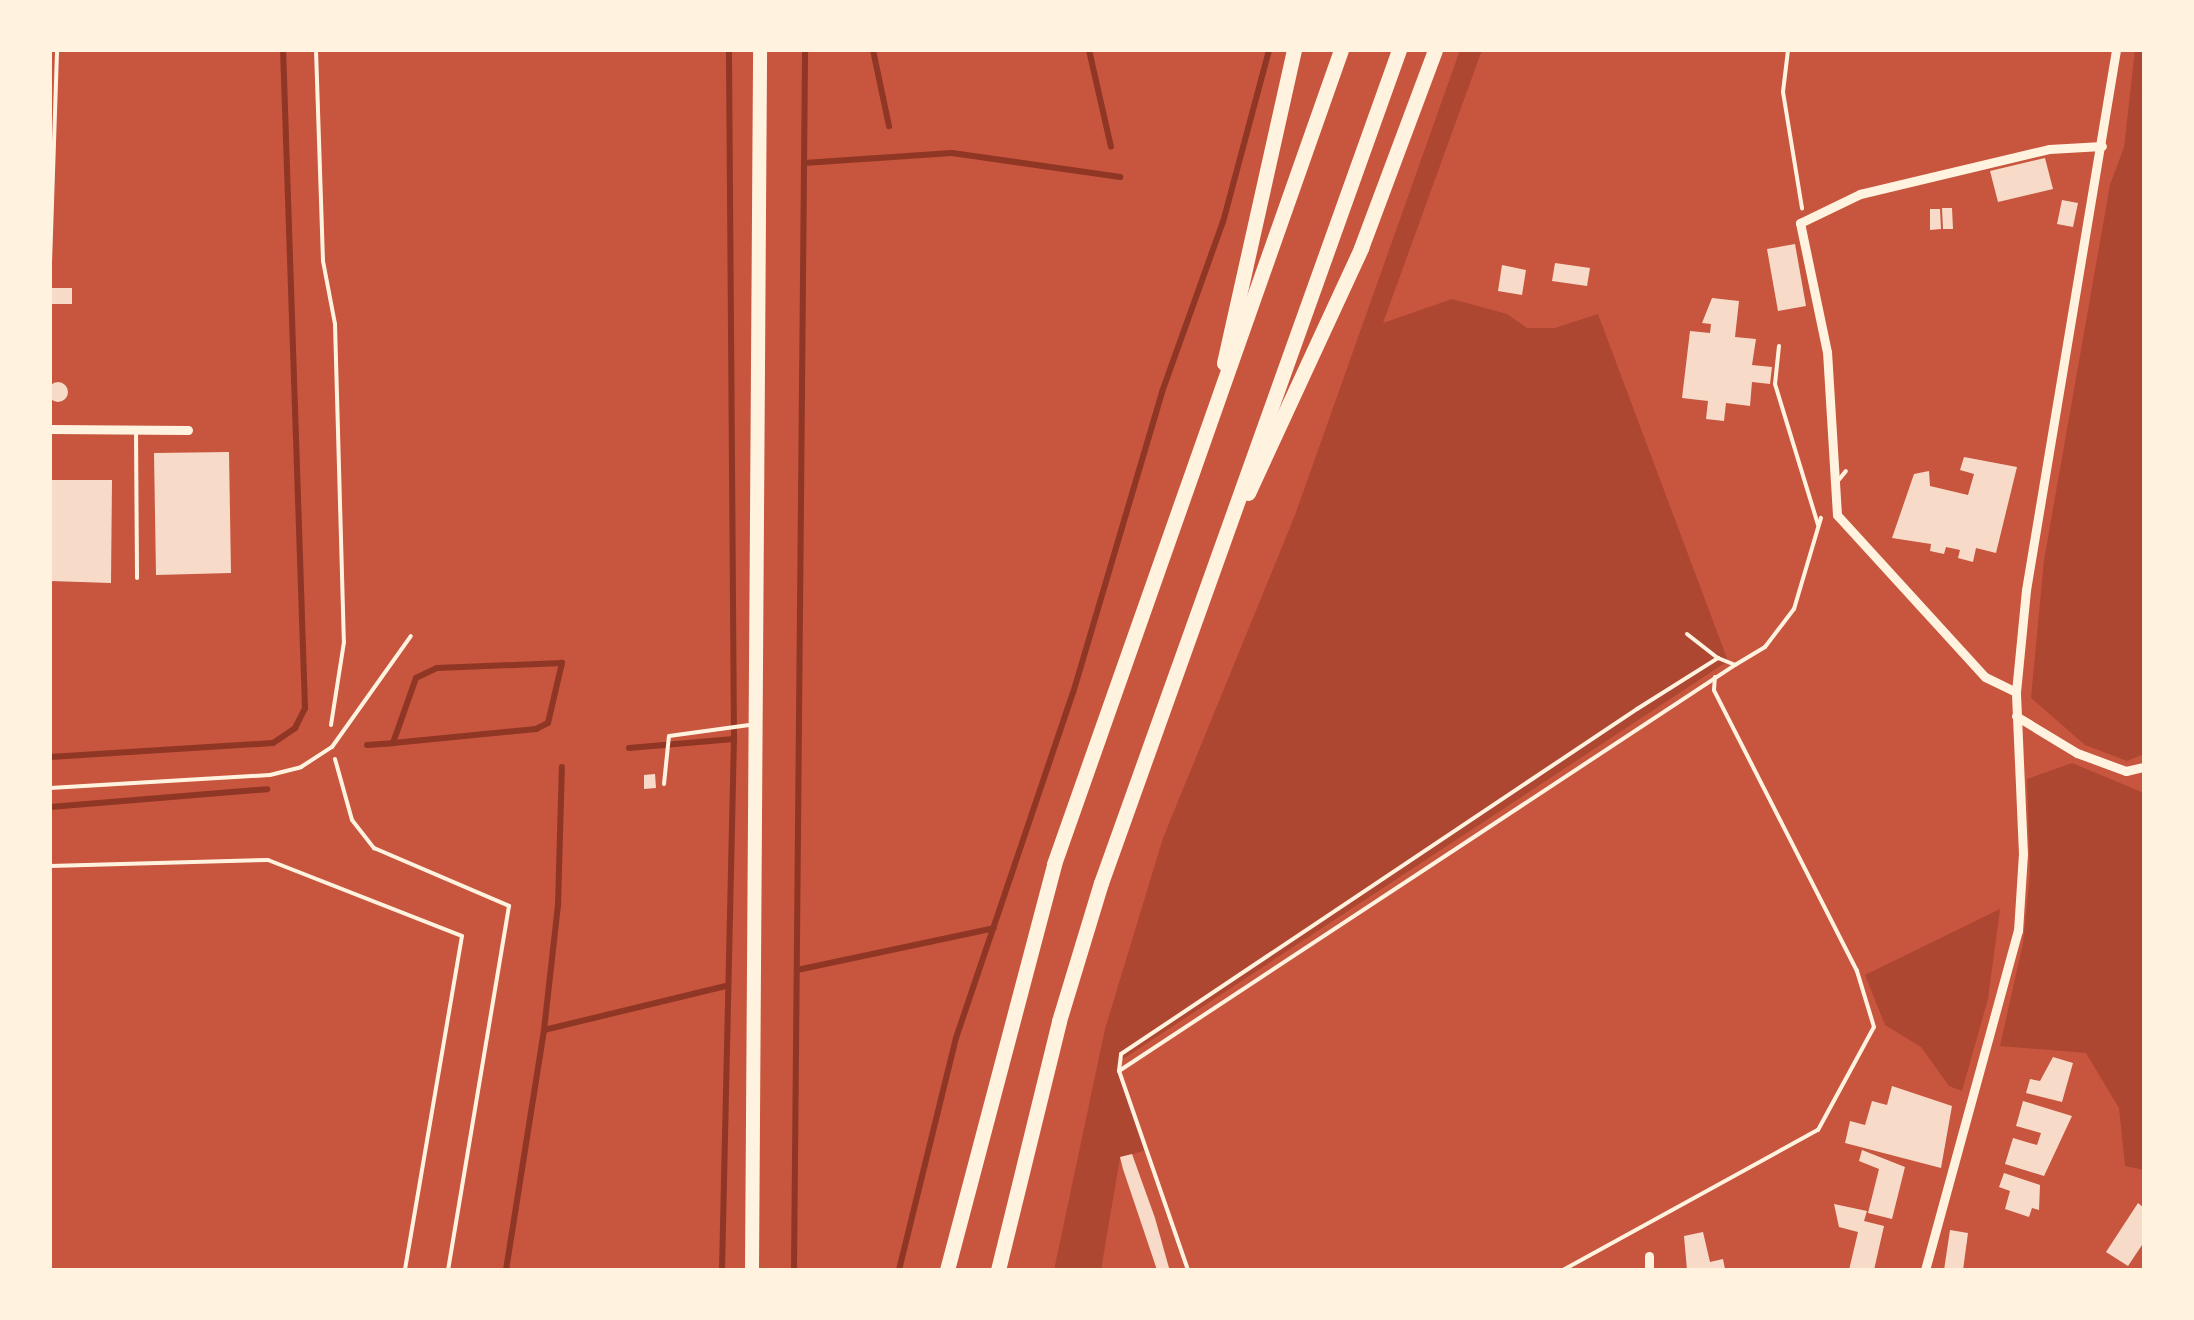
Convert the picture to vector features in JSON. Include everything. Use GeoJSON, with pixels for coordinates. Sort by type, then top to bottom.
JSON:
{"type":"FeatureCollection","features":[{"type":"Feature","properties":{"kind":"highway"},"geometry":{"type":"LineString","coordinates":[[1217,402],[1294,50]]}},
{"type":"Feature","properties":{"kind":"highway"},"geometry":{"type":"LineString","coordinates":[[947,1270],[1054,864],[1341,50]]}},
{"type":"Feature","properties":{"kind":"highway"},"geometry":{"type":"LineString","coordinates":[[998,1270],[1059,1021],[1205,587],[1399,50]]}},
{"type":"Feature","properties":{"kind":"highway"},"geometry":{"type":"LineString","coordinates":[[1205,587],[1361,248],[1435,50]]}},
{"type":"Feature","properties":{"kind":"main road"},"geometry":{"type":"LineString","coordinates":[[752,1270],[760,50]]}},
{"type":"Feature","properties":{"kind":"street"},"geometry":{"type":"LineString","coordinates":[[1925,1270],[2018,930],[2023,854],[2016,692],[2030,570],[2116,50]]}},
{"type":"Feature","properties":{"kind":"street"},"geometry":{"type":"LineString","coordinates":[[2016,692],[1985,678],[1837,515],[1827,352],[1804,221],[1860,194],[2049,150],[2102,146]]}},
{"type":"Feature","properties":{"kind":"street"},"geometry":{"type":"LineString","coordinates":[[50,429],[188,430]]}},
{"type":"Feature","properties":{"kind":"street"},"geometry":{"type":"LineString","coordinates":[[2016,716],[2077,754],[2126,771],[2144,767]]}},
{"type":"Feature","properties":{"kind":"street"},"geometry":{"type":"LineString","coordinates":[[1649,1270],[1650,1256]]}},
{"type":"Feature","properties":{"kind":"lane"},"geometry":{"type":"LineString","coordinates":[[50,263],[56,50]]}},
{"type":"Feature","properties":{"kind":"lane"},"geometry":{"type":"LineString","coordinates":[[136,430],[137,578]]}},
{"type":"Feature","properties":{"kind":"lane"},"geometry":{"type":"LineString","coordinates":[[1833,496],[1846,470]]}},
{"type":"Feature","properties":{"kind":"lane"},"geometry":{"type":"LineString","coordinates":[[50,788],[270,775],[301,767],[332,748],[411,636]]}},
{"type":"Feature","properties":{"kind":"lane"},"geometry":{"type":"LineString","coordinates":[[664,784],[669,736],[754,725]]}},
{"type":"Feature","properties":{"kind":"lane"},"geometry":{"type":"LineString","coordinates":[[50,866],[268,860],[462,936],[405,1270]]}},
{"type":"Feature","properties":{"kind":"path"},"geometry":{"type":"LineString","coordinates":[[316,50],[322,261],[335,324],[344,642],[332,748]]}},
{"type":"Feature","properties":{"kind":"path"},"geometry":{"type":"LineString","coordinates":[[1788,50],[1783,92],[1804,221]]}},
{"type":"Feature","properties":{"kind":"path"},"geometry":{"type":"LineString","coordinates":[[1779,346],[1774,376],[1808,510],[1818,524]]}},
{"type":"Feature","properties":{"kind":"path"},"geometry":{"type":"LineString","coordinates":[[1119,1071],[1765,648],[1794,609],[1818,524],[1833,496]]}},
{"type":"Feature","properties":{"kind":"path"},"geometry":{"type":"LineString","coordinates":[[1687,634],[1718,658],[1735,665]]}},
{"type":"Feature","properties":{"kind":"path"},"geometry":{"type":"LineString","coordinates":[[1188,1270],[1119,1071],[1121,1054],[1718,658]]}},
{"type":"Feature","properties":{"kind":"path"},"geometry":{"type":"LineString","coordinates":[[1563,1270],[1818,1130],[1874,1027],[1857,971],[1714,690],[1716,677]]}},
{"type":"Feature","properties":{"kind":"shaded area"},"geometry":{"type":"Polygon","coordinates":[[[1460,50],[1482,50],[1383,323],[1452,299],[1507,314],[1527,328],[1555,328],[1598,314],[1728,661],[1117,1063],[1146,1150],[1120,1158],[1101,1270],[1054,1270],[1105,1029],[1163,838],[1295,515],[1460,50]]]}},
{"type":"Feature","properties":{"kind":"shaded area"},"geometry":{"type":"Polygon","coordinates":[[[2135,50],[2144,50],[2144,754],[2127,761],[2085,745],[2031,698],[2044,560],[2110,185],[2124,147],[2135,50]]]}},
{"type":"Feature","properties":{"kind":"shaded area"},"geometry":{"type":"Polygon","coordinates":[[[2072,763],[2144,793],[2144,1170],[2125,1166],[2119,1108],[2086,1053],[2000,1046],[2023,943],[2030,873],[2027,779],[2072,763]]]}},
{"type":"Feature","properties":{"kind":"shaded area"},"geometry":{"type":"Polygon","coordinates":[[[2000,909],[1988,999],[1962,1091],[1949,1086],[1921,1047],[1885,1025],[1865,975],[2000,909]]]}},
{"type":"Feature","properties":{"kind":"building"},"geometry":{"type":"Polygon","coordinates":[[[2045,158],[2053,189],[1998,202],[1990,171],[2045,158]]]}},
{"type":"Feature","properties":{"kind":"building"},"geometry":{"type":"Polygon","coordinates":[[[2062,200],[2078,203],[2073,227],[2057,224],[2062,200]]]}},
{"type":"Feature","properties":{"kind":"building"},"geometry":{"type":"Polygon","coordinates":[[[1942,208],[1952,208],[1953,229],[1943,229],[1942,208]]]}},
{"type":"Feature","properties":{"kind":"building"},"geometry":{"type":"Polygon","coordinates":[[[1930,209],[1940,209],[1941,229],[1930,230],[1930,209]]]}},
{"type":"Feature","properties":{"kind":"building"},"geometry":{"type":"Polygon","coordinates":[[[1795,244],[1806,306],[1778,311],[1767,249],[1795,244]]]}},
{"type":"Feature","properties":{"kind":"building"},"geometry":{"type":"Polygon","coordinates":[[[1555,263],[1590,268],[1587,286],[1552,281],[1555,263]]]}},
{"type":"Feature","properties":{"kind":"building"},"geometry":{"type":"Polygon","coordinates":[[[1502,265],[1526,270],[1522,295],[1498,291],[1502,265]]]}},
{"type":"Feature","properties":{"kind":"building"},"geometry":{"type":"Polygon","coordinates":[[[50,288],[72,288],[72,304],[50,304],[50,288]]]}},
{"type":"Feature","properties":{"kind":"building"},"geometry":{"type":"Polygon","coordinates":[[[1712,298],[1739,301],[1735,337],[1756,339],[1752,365],[1772,367],[1770,384],[1752,382],[1750,406],[1726,403],[1724,421],[1706,419],[1708,401],[1682,398],[1690,331],[1710,333],[1711,324],[1702,323],[1712,298]]]}},
{"type":"Feature","properties":{"kind":"building"},"geometry":{"type":"Polygon","coordinates":[[[54,382],[62,382],[68,392],[62,402],[54,402],[48,396],[48,388],[54,382]]]}},
{"type":"Feature","properties":{"kind":"building"},"geometry":{"type":"Polygon","coordinates":[[[229,452],[231,573],[156,575],[154,453],[229,452]]]}},
{"type":"Feature","properties":{"kind":"building"},"geometry":{"type":"Polygon","coordinates":[[[1964,457],[2017,467],[1996,553],[1976,548],[1973,562],[1958,558],[1960,550],[1946,547],[1944,554],[1930,551],[1931,544],[1892,538],[1914,474],[1929,471],[1930,486],[1968,495],[1974,474],[1960,470],[1964,457]]]}},
{"type":"Feature","properties":{"kind":"building"},"geometry":{"type":"Polygon","coordinates":[[[50,480],[112,480],[111,583],[50,581],[50,480]]]}},
{"type":"Feature","properties":{"kind":"building"},"geometry":{"type":"Polygon","coordinates":[[[655,774],[656,788],[644,789],[644,775],[655,774]]]}},
{"type":"Feature","properties":{"kind":"building"},"geometry":{"type":"Polygon","coordinates":[[[2053,1057],[2073,1063],[2062,1102],[2026,1093],[2030,1079],[2040,1081],[2053,1057]]]}},
{"type":"Feature","properties":{"kind":"building"},"geometry":{"type":"Polygon","coordinates":[[[1892,1086],[1952,1106],[1941,1168],[1845,1143],[1850,1121],[1865,1125],[1872,1101],[1887,1105],[1892,1086]]]}},
{"type":"Feature","properties":{"kind":"building"},"geometry":{"type":"Polygon","coordinates":[[[2023,1101],[2072,1116],[2044,1176],[2005,1164],[2013,1138],[2037,1145],[2041,1133],[2016,1126],[2023,1101]]]}},
{"type":"Feature","properties":{"kind":"building"},"geometry":{"type":"Polygon","coordinates":[[[1862,1150],[1905,1167],[1892,1219],[1868,1213],[1879,1169],[1859,1161],[1862,1150]]]}},
{"type":"Feature","properties":{"kind":"building"},"geometry":{"type":"Polygon","coordinates":[[[1132,1154],[1169,1268],[1164,1270],[1157,1270],[1123,1169],[1120,1157],[1132,1154]]]}},
{"type":"Feature","properties":{"kind":"building"},"geometry":{"type":"Polygon","coordinates":[[[2004,1173],[2040,1185],[2039,1210],[2032,1208],[2029,1217],[2005,1209],[2010,1191],[1999,1187],[2004,1173]]]}},
{"type":"Feature","properties":{"kind":"building"},"geometry":{"type":"Polygon","coordinates":[[[2138,1203],[2144,1208],[2144,1242],[2128,1266],[2106,1252],[2138,1203]]]}},
{"type":"Feature","properties":{"kind":"building"},"geometry":{"type":"Polygon","coordinates":[[[1834,1204],[1867,1211],[1864,1221],[1884,1226],[1874,1270],[1849,1270],[1858,1232],[1839,1227],[1834,1204]]]}},
{"type":"Feature","properties":{"kind":"building"},"geometry":{"type":"Polygon","coordinates":[[[1950,1230],[1968,1233],[1963,1270],[1944,1270],[1950,1230]]]}},
{"type":"Feature","properties":{"kind":"building"},"geometry":{"type":"Polygon","coordinates":[[[1703,1232],[1710,1262],[1723,1259],[1725,1269],[1687,1270],[1684,1236],[1703,1232]]]}},
{"type":"Feature","properties":{"kind":"waterway"},"geometry":{"type":"LineString","coordinates":[[50,757],[273,743],[295,728],[305,708],[283,50]]}},
{"type":"Feature","properties":{"kind":"waterway"},"geometry":{"type":"LineString","coordinates":[[722,1270],[734,739],[729,50]]}},
{"type":"Feature","properties":{"kind":"waterway"},"geometry":{"type":"LineString","coordinates":[[794,1270],[805,50]]}},
{"type":"Feature","properties":{"kind":"waterway"},"geometry":{"type":"LineString","coordinates":[[873,50],[889,126]]}},
{"type":"Feature","properties":{"kind":"waterway"},"geometry":{"type":"LineString","coordinates":[[1089,50],[1111,147]]}},
{"type":"Feature","properties":{"kind":"waterway"},"geometry":{"type":"LineString","coordinates":[[899,1270],[956,1038],[1073,693],[1162,392],[1223,222],[1269,50]]}},
{"type":"Feature","properties":{"kind":"waterway"},"geometry":{"type":"LineString","coordinates":[[804,163],[952,153],[1120,177]]}},
{"type":"Feature","properties":{"kind":"waterway"},"geometry":{"type":"LineString","coordinates":[[367,745],[393,743],[536,729],[548,723],[562,663],[437,668],[416,678],[393,743]]}},
{"type":"Feature","properties":{"kind":"waterway"},"geometry":{"type":"LineString","coordinates":[[629,748],[734,739]]}},
{"type":"Feature","properties":{"kind":"waterway"},"geometry":{"type":"LineString","coordinates":[[506,1270],[544,1030],[558,906],[562,767]]}},
{"type":"Feature","properties":{"kind":"waterway"},"geometry":{"type":"LineString","coordinates":[[50,807],[267,789]]}},
{"type":"Feature","properties":{"kind":"waterway"},"geometry":{"type":"LineString","coordinates":[[797,970],[994,928]]}},
{"type":"Feature","properties":{"kind":"waterway"},"geometry":{"type":"LineString","coordinates":[[544,1030],[726,986]]}}]}
